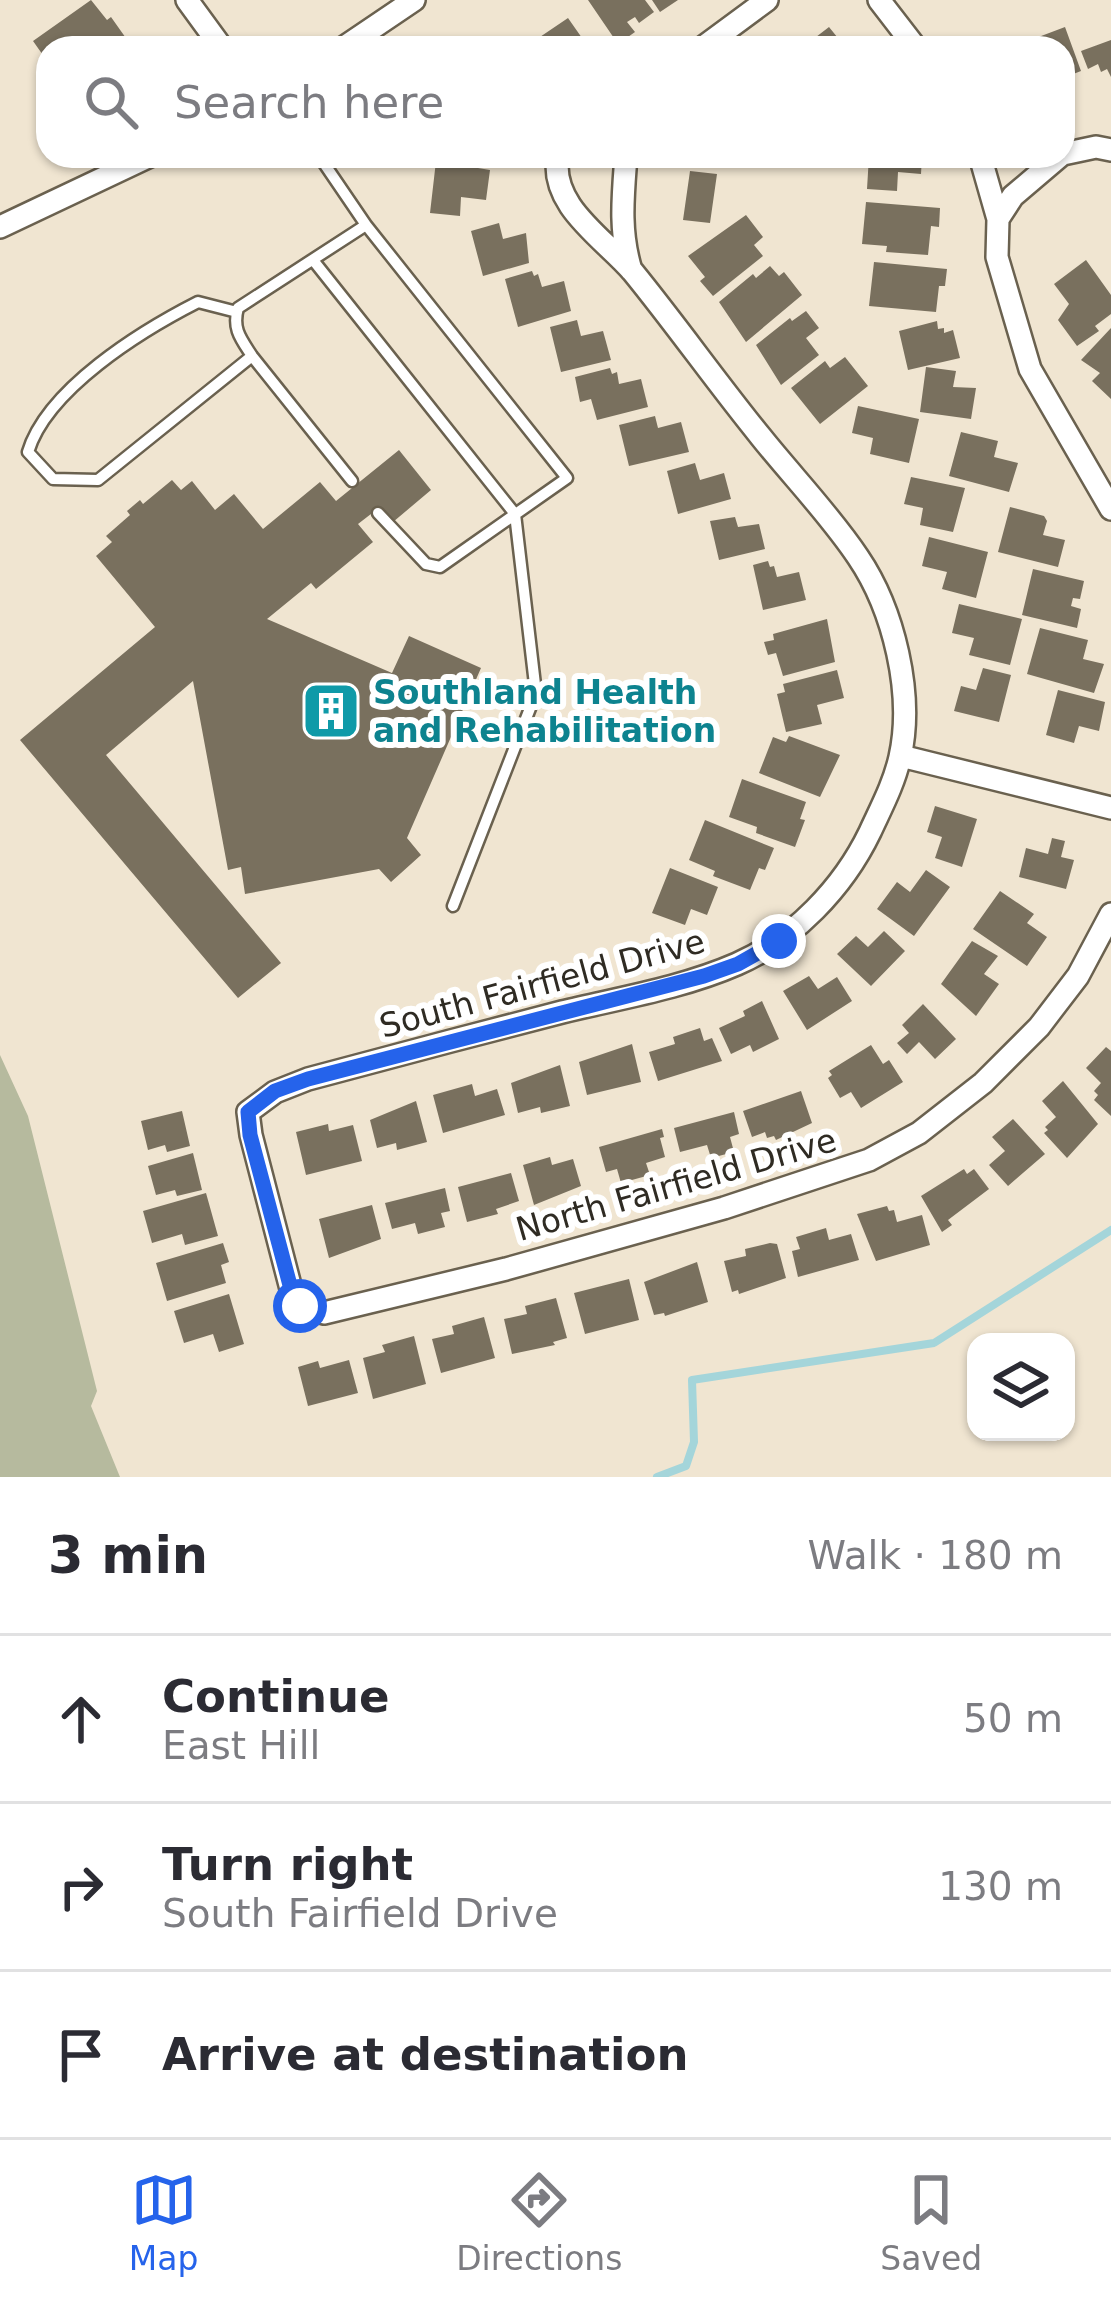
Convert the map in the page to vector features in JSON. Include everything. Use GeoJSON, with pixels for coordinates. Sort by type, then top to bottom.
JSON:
{"type":"FeatureCollection","features":[{"type":"Feature","properties":{"kind":"street"},"geometry":{"type":"LineString","coordinates":[[188,0],[213,36]]}},
{"type":"Feature","properties":{"kind":"street"},"geometry":{"type":"LineString","coordinates":[[361,36],[414,0]]}},
{"type":"Feature","properties":{"kind":"street"},"geometry":{"type":"LineString","coordinates":[[718,36],[766,0]]}},
{"type":"Feature","properties":{"kind":"street"},"geometry":{"type":"LineString","coordinates":[[879,0],[907,36]]}},
{"type":"Feature","properties":{"kind":"street"},"geometry":{"type":"LineString","coordinates":[[1075,151],[1096,147],[1111,151]]}},
{"type":"Feature","properties":{"kind":"street"},"geometry":{"type":"LineString","coordinates":[[0,226],[124,168]]}},
{"type":"Feature","properties":{"kind":"street","name":"South Fairfield Drive"},"geometry":{"type":"LineString","coordinates":[[300,1306],[291,1289],[248,1112],[275,1091],[308,1079],[668,987],[738,964],[779,941],[826,898],[859,855],[901,755],[904,698],[896,650],[860,559],[703,367],[632,270],[593,234],[564,194],[556,168]]}},
{"type":"Feature","properties":{"kind":"street","name":"South Fairfield Drive"},"geometry":{"type":"LineString","coordinates":[[625,168],[621,220],[632,270]]}},
{"type":"Feature","properties":{"kind":"street"},"geometry":{"type":"LineString","coordinates":[[983,168],[998,219],[997,257],[1030,369],[1111,509]]}},
{"type":"Feature","properties":{"kind":"street"},"geometry":{"type":"LineString","coordinates":[[998,219],[1012,196],[1045,168]]}},
{"type":"Feature","properties":{"kind":"street"},"geometry":{"type":"LineString","coordinates":[[901,755],[1111,808]]}},
{"type":"Feature","properties":{"kind":"street","name":"North Fairfield Drive"},"geometry":{"type":"LineString","coordinates":[[300,1306],[323,1313],[506,1269],[854,1168],[919,1133],[990,1076],[1039,1027],[1078,976],[1111,914]]}},
{"type":"Feature","properties":{"kind":"lane"},"geometry":{"type":"LineString","coordinates":[[327,168],[366,225],[567,478],[440,567],[432,568],[378,513]]}},
{"type":"Feature","properties":{"kind":"lane"},"geometry":{"type":"LineString","coordinates":[[352,481],[252,356],[234,321],[237,312],[366,225]]}},
{"type":"Feature","properties":{"kind":"lane"},"geometry":{"type":"LineString","coordinates":[[313,260],[515,514],[536,693],[453,906]]}},
{"type":"Feature","properties":{"kind":"lane"},"geometry":{"type":"LineString","coordinates":[[237,312],[198,302],[160,321],[64,394],[33,435],[28,452],[53,479],[98,480],[252,356]]}},
{"type":"Feature","properties":{"kind":"green space"},"geometry":{"type":"Polygon","coordinates":[[[0,1055],[28,1116],[97,1391],[91,1406],[120,1477],[0,1477],[0,1055]]]}},
{"type":"Feature","properties":{"kind":"building"},"geometry":{"type":"Polygon","coordinates":[[[91,0],[124,36],[40,36],[91,0]]]}},
{"type":"Feature","properties":{"kind":"building"},"geometry":{"type":"Polygon","coordinates":[[[588,0],[645,0],[654,12],[639,23],[635,17],[627,22],[635,32],[629,36],[613,36],[588,0]]]}},
{"type":"Feature","properties":{"kind":"building"},"geometry":{"type":"Polygon","coordinates":[[[652,0],[678,0],[660,12],[652,0]]]}},
{"type":"Feature","properties":{"kind":"building"},"geometry":{"type":"Polygon","coordinates":[[[568,18],[581,36],[541,36],[568,18]]]}},
{"type":"Feature","properties":{"kind":"building"},"geometry":{"type":"Polygon","coordinates":[[[1065,27],[1068,36],[1041,36],[1065,27]]]}},
{"type":"Feature","properties":{"kind":"building"},"geometry":{"type":"Polygon","coordinates":[[[1111,40],[1111,77],[1098,64],[1088,69],[1081,51],[1111,40]]]}},
{"type":"Feature","properties":{"kind":"building"},"geometry":{"type":"Polygon","coordinates":[[[435,168],[490,170],[486,200],[461,197],[460,216],[430,213],[435,168]]]}},
{"type":"Feature","properties":{"kind":"building"},"geometry":{"type":"Polygon","coordinates":[[[868,168],[921,168],[921,174],[898,172],[897,191],[867,189],[868,168]]]}},
{"type":"Feature","properties":{"kind":"building"},"geometry":{"type":"Polygon","coordinates":[[[690,171],[717,174],[710,223],[683,220],[690,171]]]}},
{"type":"Feature","properties":{"kind":"building"},"geometry":{"type":"Polygon","coordinates":[[[866,202],[940,208],[939,227],[931,226],[928,255],[886,252],[887,246],[862,244],[866,202]]]}},
{"type":"Feature","properties":{"kind":"building"},"geometry":{"type":"Polygon","coordinates":[[[746,215],[763,237],[754,245],[763,256],[713,296],[688,256],[746,215]]]}},
{"type":"Feature","properties":{"kind":"building"},"geometry":{"type":"Polygon","coordinates":[[[499,223],[503,239],[526,233],[529,263],[483,276],[471,231],[499,223]]]}},
{"type":"Feature","properties":{"kind":"building"},"geometry":{"type":"Polygon","coordinates":[[[1086,260],[1111,295],[1111,314],[1095,326],[1099,331],[1077,346],[1058,320],[1069,304],[1054,284],[1086,260]]]}},
{"type":"Feature","properties":{"kind":"building"},"geometry":{"type":"Polygon","coordinates":[[[874,262],[947,269],[936,312],[869,306],[874,262]]]}},
{"type":"Feature","properties":{"kind":"building"},"geometry":{"type":"Polygon","coordinates":[[[770,266],[779,276],[784,272],[802,295],[746,342],[719,302],[770,266]]]}},
{"type":"Feature","properties":{"kind":"building"},"geometry":{"type":"Polygon","coordinates":[[[532,271],[542,287],[564,281],[571,311],[518,327],[505,279],[532,271]]]}},
{"type":"Feature","properties":{"kind":"building"},"geometry":{"type":"Polygon","coordinates":[[[806,311],[819,328],[806,338],[819,355],[781,385],[756,345],[806,311]]]}},
{"type":"Feature","properties":{"kind":"building"},"geometry":{"type":"Polygon","coordinates":[[[577,320],[581,336],[603,331],[611,360],[561,372],[550,327],[577,320]]]}},
{"type":"Feature","properties":{"kind":"building"},"geometry":{"type":"Polygon","coordinates":[[[937,321],[944,333],[953,330],[960,358],[908,370],[899,331],[937,321]]]}},
{"type":"Feature","properties":{"kind":"building"},"geometry":{"type":"Polygon","coordinates":[[[1111,328],[1111,399],[1092,381],[1100,373],[1081,360],[1111,328]]]}},
{"type":"Feature","properties":{"kind":"building"},"geometry":{"type":"Polygon","coordinates":[[[845,357],[868,386],[820,424],[791,388],[825,361],[830,368],[845,357]]]}},
{"type":"Feature","properties":{"kind":"building"},"geometry":{"type":"Polygon","coordinates":[[[926,367],[956,371],[953,387],[976,388],[971,419],[920,412],[926,367]]]}},
{"type":"Feature","properties":{"kind":"building"},"geometry":{"type":"Polygon","coordinates":[[[610,368],[612,374],[617,372],[619,384],[641,379],[648,407],[597,420],[591,399],[580,402],[575,377],[610,368]]]}},
{"type":"Feature","properties":{"kind":"building"},"geometry":{"type":"Polygon","coordinates":[[[858,406],[919,419],[909,463],[870,454],[873,438],[852,433],[858,406]]]}},
{"type":"Feature","properties":{"kind":"building"},"geometry":{"type":"Polygon","coordinates":[[[655,416],[658,428],[681,422],[689,452],[629,466],[619,425],[655,416]]]}},
{"type":"Feature","properties":{"kind":"building"},"geometry":{"type":"Polygon","coordinates":[[[961,432],[998,441],[994,457],[1018,463],[1009,492],[949,476],[961,432]]]}},
{"type":"Feature","properties":{"kind":"building","name":"Southland Health and Rehabilitation"},"geometry":{"type":"Polygon","coordinates":[[[399,450],[431,490],[393,522],[380,507],[358,524],[373,542],[316,589],[311,583],[267,619],[392,673],[409,636],[481,668],[407,838],[421,855],[391,882],[379,869],[245,894],[241,867],[228,870],[193,681],[106,755],[281,963],[238,998],[20,740],[155,627],[96,556],[112,542],[106,536],[140,500],[143,504],[172,480],[181,490],[192,481],[215,510],[234,494],[263,529],[320,482],[336,501],[399,450]]]}},
{"type":"Feature","properties":{"kind":"building"},"geometry":{"type":"Polygon","coordinates":[[[695,463],[700,480],[724,473],[731,499],[678,514],[667,471],[695,463]]]}},
{"type":"Feature","properties":{"kind":"building"},"geometry":{"type":"Polygon","coordinates":[[[911,477],[965,488],[953,532],[920,525],[923,508],[904,504],[911,477]]]}},
{"type":"Feature","properties":{"kind":"building"},"geometry":{"type":"Polygon","coordinates":[[[1010,507],[1044,516],[1043,535],[1065,540],[1058,567],[998,552],[1010,507]]]}},
{"type":"Feature","properties":{"kind":"building"},"geometry":{"type":"Polygon","coordinates":[[[735,517],[738,527],[759,524],[765,549],[719,560],[710,521],[735,517]]]}},
{"type":"Feature","properties":{"kind":"building"},"geometry":{"type":"Polygon","coordinates":[[[929,537],[988,552],[976,598],[942,589],[947,572],[922,566],[929,537]]]}},
{"type":"Feature","properties":{"kind":"building"},"geometry":{"type":"Polygon","coordinates":[[[768,561],[777,577],[799,572],[806,600],[763,610],[753,565],[768,561]]]}},
{"type":"Feature","properties":{"kind":"building"},"geometry":{"type":"Polygon","coordinates":[[[1033,569],[1084,581],[1080,599],[1073,598],[1071,606],[1081,609],[1077,628],[1022,615],[1033,569]]]}},
{"type":"Feature","properties":{"kind":"building"},"geometry":{"type":"Polygon","coordinates":[[[959,604],[1022,619],[1010,665],[969,655],[974,638],[952,633],[959,604]]]}},
{"type":"Feature","properties":{"kind":"building"},"geometry":{"type":"Polygon","coordinates":[[[827,619],[835,662],[783,676],[776,653],[768,655],[764,642],[774,640],[773,634],[827,619]]]}},
{"type":"Feature","properties":{"kind":"building"},"geometry":{"type":"Polygon","coordinates":[[[1040,628],[1088,640],[1083,659],[1104,664],[1094,693],[1027,674],[1040,628]]]}},
{"type":"Feature","properties":{"kind":"building"},"geometry":{"type":"Polygon","coordinates":[[[983,668],[1011,675],[999,722],[954,711],[961,686],[976,690],[983,668]]]}},
{"type":"Feature","properties":{"kind":"building"},"geometry":{"type":"Polygon","coordinates":[[[837,670],[844,698],[817,705],[822,724],[786,732],[777,694],[785,692],[783,684],[837,670]]]}},
{"type":"Feature","properties":{"kind":"building"},"geometry":{"type":"Polygon","coordinates":[[[1058,690],[1105,702],[1099,731],[1079,726],[1074,743],[1046,735],[1058,690]]]}},
{"type":"Feature","properties":{"kind":"building"},"geometry":{"type":"Polygon","coordinates":[[[789,736],[840,755],[820,797],[759,773],[773,737],[786,742],[789,736]]]}},
{"type":"Feature","properties":{"kind":"building"},"geometry":{"type":"Polygon","coordinates":[[[742,779],[806,802],[795,847],[729,817],[742,779]]]}},
{"type":"Feature","properties":{"kind":"building"},"geometry":{"type":"Polygon","coordinates":[[[935,806],[977,819],[962,867],[935,858],[942,837],[927,832],[935,806]]]}},
{"type":"Feature","properties":{"kind":"building"},"geometry":{"type":"Polygon","coordinates":[[[705,820],[774,848],[750,890],[713,876],[715,871],[689,860],[705,820]]]}},
{"type":"Feature","properties":{"kind":"building"},"geometry":{"type":"Polygon","coordinates":[[[1052,838],[1065,841],[1061,857],[1074,860],[1066,889],[1019,877],[1026,848],[1048,854],[1052,838]]]}},
{"type":"Feature","properties":{"kind":"building"},"geometry":{"type":"Polygon","coordinates":[[[670,868],[718,887],[707,915],[691,909],[685,925],[652,913],[670,868]]]}},
{"type":"Feature","properties":{"kind":"building"},"geometry":{"type":"Polygon","coordinates":[[[926,870],[950,887],[914,936],[877,909],[897,882],[910,892],[926,870]]]}},
{"type":"Feature","properties":{"kind":"building"},"geometry":{"type":"Polygon","coordinates":[[[1000,891],[1034,914],[1027,923],[1047,937],[1027,966],[973,929],[1000,891]]]}},
{"type":"Feature","properties":{"kind":"building"},"geometry":{"type":"Polygon","coordinates":[[[884,931],[905,951],[871,986],[837,954],[856,936],[868,947],[884,931]]]}},
{"type":"Feature","properties":{"kind":"building"},"geometry":{"type":"Polygon","coordinates":[[[972,941],[998,956],[984,974],[999,984],[976,1016],[941,984],[972,941]]]}},
{"type":"Feature","properties":{"kind":"building"},"geometry":{"type":"Polygon","coordinates":[[[809,976],[818,989],[837,977],[852,1001],[807,1030],[783,991],[809,976]]]}},
{"type":"Feature","properties":{"kind":"building"},"geometry":{"type":"Polygon","coordinates":[[[762,1001],[779,1039],[753,1052],[750,1045],[731,1054],[719,1028],[745,1016],[743,1011],[762,1001]]]}},
{"type":"Feature","properties":{"kind":"building"},"geometry":{"type":"Polygon","coordinates":[[[923,1004],[956,1039],[935,1059],[919,1042],[907,1054],[897,1043],[909,1033],[902,1025],[923,1004]]]}},
{"type":"Feature","properties":{"kind":"building"},"geometry":{"type":"Polygon","coordinates":[[[700,1028],[704,1041],[712,1038],[722,1061],[658,1081],[649,1052],[675,1044],[673,1037],[700,1028]]]}},
{"type":"Feature","properties":{"kind":"building"},"geometry":{"type":"Polygon","coordinates":[[[632,1044],[641,1082],[587,1095],[579,1062],[632,1044]]]}},
{"type":"Feature","properties":{"kind":"building"},"geometry":{"type":"Polygon","coordinates":[[[871,1045],[883,1064],[889,1060],[903,1082],[861,1108],[851,1092],[840,1098],[829,1071],[871,1045]]]}},
{"type":"Feature","properties":{"kind":"building"},"geometry":{"type":"Polygon","coordinates":[[[1106,1047],[1111,1051],[1111,1116],[1094,1100],[1101,1083],[1086,1068],[1106,1047]]]}},
{"type":"Feature","properties":{"kind":"building"},"geometry":{"type":"Polygon","coordinates":[[[560,1065],[570,1106],[518,1113],[511,1083],[560,1065]]]}},
{"type":"Feature","properties":{"kind":"building"},"geometry":{"type":"Polygon","coordinates":[[[1063,1081],[1098,1124],[1067,1158],[1044,1133],[1056,1117],[1042,1101],[1063,1081]]]}},
{"type":"Feature","properties":{"kind":"building"},"geometry":{"type":"Polygon","coordinates":[[[472,1084],[475,1096],[497,1089],[505,1115],[443,1133],[433,1095],[472,1084]]]}},
{"type":"Feature","properties":{"kind":"building"},"geometry":{"type":"Polygon","coordinates":[[[801,1091],[812,1123],[776,1140],[767,1138],[765,1132],[752,1137],[743,1111],[801,1091]]]}},
{"type":"Feature","properties":{"kind":"building"},"geometry":{"type":"Polygon","coordinates":[[[416,1101],[427,1142],[397,1150],[396,1143],[377,1148],[370,1120],[416,1101]]]}},
{"type":"Feature","properties":{"kind":"building"},"geometry":{"type":"Polygon","coordinates":[[[182,1111],[190,1146],[167,1152],[165,1145],[148,1150],[141,1121],[182,1111]]]}},
{"type":"Feature","properties":{"kind":"building"},"geometry":{"type":"Polygon","coordinates":[[[734,1112],[739,1134],[730,1137],[734,1152],[711,1158],[707,1145],[680,1152],[674,1128],[734,1112]]]}},
{"type":"Feature","properties":{"kind":"building"},"geometry":{"type":"Polygon","coordinates":[[[1013,1119],[1045,1154],[1008,1186],[989,1165],[1005,1151],[992,1137],[1013,1119]]]}},
{"type":"Feature","properties":{"kind":"building"},"geometry":{"type":"Polygon","coordinates":[[[328,1124],[329,1131],[353,1125],[362,1161],[306,1175],[296,1132],[328,1124]]]}},
{"type":"Feature","properties":{"kind":"building"},"geometry":{"type":"Polygon","coordinates":[[[662,1129],[665,1157],[646,1163],[650,1175],[621,1183],[617,1169],[606,1172],[599,1147],[662,1129]]]}},
{"type":"Feature","properties":{"kind":"building"},"geometry":{"type":"Polygon","coordinates":[[[193,1153],[202,1190],[156,1195],[148,1166],[193,1153]]]}},
{"type":"Feature","properties":{"kind":"building"},"geometry":{"type":"Polygon","coordinates":[[[550,1157],[552,1165],[573,1159],[581,1186],[534,1205],[523,1165],[550,1157]]]}},
{"type":"Feature","properties":{"kind":"building"},"geometry":{"type":"Polygon","coordinates":[[[964,1169],[967,1174],[974,1169],[989,1189],[948,1220],[952,1225],[942,1232],[921,1196],[964,1169]]]}},
{"type":"Feature","properties":{"kind":"building"},"geometry":{"type":"Polygon","coordinates":[[[511,1173],[519,1201],[496,1209],[498,1214],[467,1222],[458,1187],[511,1173]]]}},
{"type":"Feature","properties":{"kind":"building"},"geometry":{"type":"Polygon","coordinates":[[[445,1188],[450,1211],[441,1213],[445,1227],[418,1234],[415,1223],[392,1229],[385,1203],[445,1188]]]}},
{"type":"Feature","properties":{"kind":"building"},"geometry":{"type":"Polygon","coordinates":[[[206,1193],[218,1236],[185,1245],[182,1234],[152,1243],[143,1211],[206,1193]]]}},
{"type":"Feature","properties":{"kind":"building"},"geometry":{"type":"Polygon","coordinates":[[[372,1205],[381,1239],[329,1258],[319,1219],[372,1205]]]}},
{"type":"Feature","properties":{"kind":"building"},"geometry":{"type":"Polygon","coordinates":[[[887,1206],[894,1210],[897,1222],[922,1215],[930,1245],[876,1261],[857,1214],[887,1206]]]}},
{"type":"Feature","properties":{"kind":"building"},"geometry":{"type":"Polygon","coordinates":[[[826,1228],[829,1240],[851,1234],[859,1260],[798,1277],[792,1251],[800,1249],[796,1237],[826,1228]]]}},
{"type":"Feature","properties":{"kind":"building"},"geometry":{"type":"Polygon","coordinates":[[[223,1243],[229,1262],[221,1265],[226,1283],[167,1301],[156,1263],[223,1243]]]}},
{"type":"Feature","properties":{"kind":"building"},"geometry":{"type":"Polygon","coordinates":[[[777,1244],[786,1278],[739,1294],[732,1292],[724,1261],[777,1244]]]}},
{"type":"Feature","properties":{"kind":"building"},"geometry":{"type":"Polygon","coordinates":[[[697,1262],[708,1302],[654,1315],[644,1282],[697,1262]]]}},
{"type":"Feature","properties":{"kind":"building"},"geometry":{"type":"Polygon","coordinates":[[[629,1279],[639,1320],[585,1334],[574,1293],[629,1279]]]}},
{"type":"Feature","properties":{"kind":"building"},"geometry":{"type":"Polygon","coordinates":[[[229,1294],[244,1344],[219,1352],[213,1334],[184,1343],[174,1311],[229,1294]]]}},
{"type":"Feature","properties":{"kind":"building"},"geometry":{"type":"Polygon","coordinates":[[[556,1298],[567,1338],[512,1354],[504,1319],[527,1314],[525,1306],[556,1298]]]}},
{"type":"Feature","properties":{"kind":"building"},"geometry":{"type":"Polygon","coordinates":[[[484,1317],[495,1358],[441,1373],[432,1339],[454,1334],[452,1326],[484,1317]]]}},
{"type":"Feature","properties":{"kind":"building"},"geometry":{"type":"Polygon","coordinates":[[[414,1336],[426,1384],[373,1399],[363,1358],[385,1352],[382,1345],[414,1336]]]}},
{"type":"Feature","properties":{"kind":"building"},"geometry":{"type":"Polygon","coordinates":[[[349,1360],[358,1393],[308,1406],[298,1367],[318,1361],[320,1368],[349,1360]]]}},
{"type":"Feature","properties":{"kind":"waterway"},"geometry":{"type":"LineString","coordinates":[[657,1477],[686,1466],[694,1442],[692,1380],[934,1343],[1111,1230]]}},
{"type":"Feature","properties":{"kind":"place","name":"Southland Health and Rehabilitation"},"geometry":{"type":"Point","coordinates":[331,711]}},
{"type":"Feature","properties":{"kind":"route"},"geometry":{"type":"LineString","coordinates":[[300,1306],[291,1289],[250,1135],[248,1112],[259,1101],[308,1079],[704,976],[779,941]]}}]}
